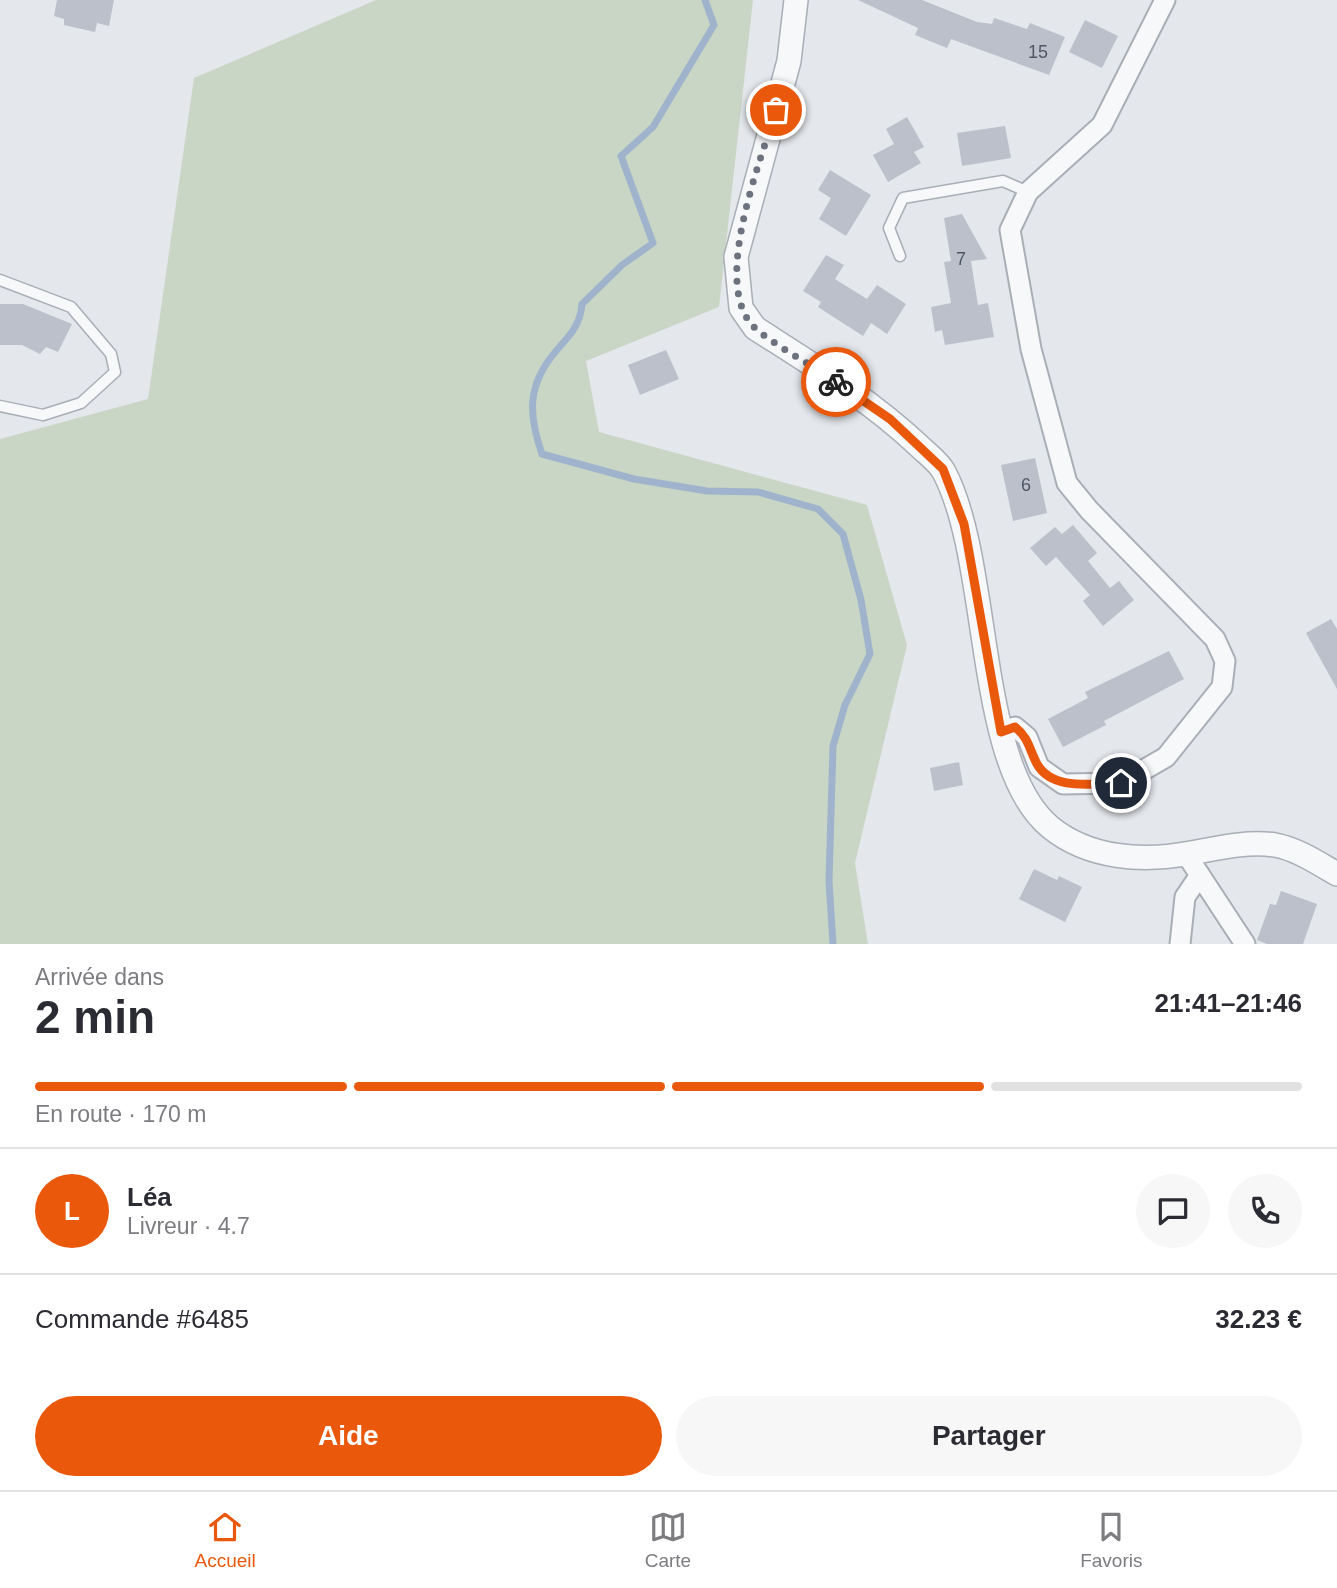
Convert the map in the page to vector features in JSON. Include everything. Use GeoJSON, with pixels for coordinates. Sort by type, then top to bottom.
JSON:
{"type":"FeatureCollection","features":[{"type":"Feature","properties":{"kind":"street"},"geometry":{"type":"LineString","coordinates":[[796,0],[789,61],[736,257],[741,308],[755,328],[890,419],[943,469],[964,524],[1001,732],[1023,795],[1049,826],[1085,849],[1133,858],[1186,854],[1238,844],[1276,845],[1311,859],[1337,874]]}},
{"type":"Feature","properties":{"kind":"street"},"geometry":{"type":"LineString","coordinates":[[1001,732],[1015,727],[1027,737],[1039,767],[1063,784],[1121,783],[1167,757],[1222,687],[1225,661],[1215,639],[1067,483],[1031,349],[1010,230],[1028,192],[1102,125],[1165,0]]}},
{"type":"Feature","properties":{"kind":"street"},"geometry":{"type":"LineString","coordinates":[[1186,854],[1245,944]]}},
{"type":"Feature","properties":{"kind":"street"},"geometry":{"type":"LineString","coordinates":[[1180,944],[1185,897],[1200,875]]}},
{"type":"Feature","properties":{"kind":"lane"},"geometry":{"type":"LineString","coordinates":[[900,256],[889,228],[903,198],[1003,181],[1028,192]]}},
{"type":"Feature","properties":{"kind":"lane"},"geometry":{"type":"LineString","coordinates":[[0,280],[71,307],[111,354],[115,372],[81,403],[43,415],[0,406]]}},
{"type":"Feature","properties":{"kind":"green space"},"geometry":{"type":"Polygon","coordinates":[[[376,0],[753,0],[719,307],[586,361],[599,432],[867,505],[907,645],[855,863],[868,944],[0,944],[0,439],[148,399],[194,78],[376,0]]]}},
{"type":"Feature","properties":{"kind":"building"},"geometry":{"type":"Polygon","coordinates":[[[57,0],[114,0],[109,26],[97,23],[95,32],[64,25],[64,19],[54,16],[57,0]]]}},
{"type":"Feature","properties":{"kind":"building"},"geometry":{"type":"Polygon","coordinates":[[[858,0],[922,0],[977,22],[992,24],[994,18],[1027,29],[1030,23],[1065,37],[1049,75],[951,39],[947,48],[915,35],[918,28],[858,0]]]}},
{"type":"Feature","properties":{"kind":"building"},"geometry":{"type":"Polygon","coordinates":[[[1085,20],[1118,36],[1102,68],[1069,52],[1085,20]]]}},
{"type":"Feature","properties":{"kind":"building"},"geometry":{"type":"Polygon","coordinates":[[[907,117],[924,147],[914,152],[921,163],[888,182],[873,155],[894,144],[886,129],[907,117]]]}},
{"type":"Feature","properties":{"kind":"building"},"geometry":{"type":"Polygon","coordinates":[[[1005,126],[1011,158],[962,166],[957,133],[1005,126]]]}},
{"type":"Feature","properties":{"kind":"building"},"geometry":{"type":"Polygon","coordinates":[[[830,170],[871,195],[846,236],[819,219],[831,198],[818,190],[830,170]]]}},
{"type":"Feature","properties":{"kind":"building"},"geometry":{"type":"Polygon","coordinates":[[[962,214],[987,259],[971,261],[978,305],[988,303],[994,337],[945,345],[942,330],[935,332],[931,307],[951,303],[944,262],[951,261],[944,218],[962,214]]]}},
{"type":"Feature","properties":{"kind":"building"},"geometry":{"type":"Polygon","coordinates":[[[826,255],[844,265],[835,279],[867,299],[877,285],[906,304],[887,334],[871,323],[863,336],[818,307],[821,302],[803,291],[826,255]]]}},
{"type":"Feature","properties":{"kind":"building"},"geometry":{"type":"Polygon","coordinates":[[[0,304],[23,304],[72,324],[58,352],[46,347],[40,354],[22,345],[0,345],[0,304]]]}},
{"type":"Feature","properties":{"kind":"building"},"geometry":{"type":"Polygon","coordinates":[[[666,350],[679,379],[640,395],[628,365],[666,350]]]}},
{"type":"Feature","properties":{"kind":"building"},"geometry":{"type":"Polygon","coordinates":[[[1035,458],[1047,513],[1013,521],[1001,465],[1035,458]]]}},
{"type":"Feature","properties":{"kind":"building"},"geometry":{"type":"Polygon","coordinates":[[[1073,525],[1097,553],[1088,561],[1110,588],[1119,581],[1134,600],[1103,626],[1083,601],[1090,595],[1056,557],[1046,566],[1030,548],[1055,527],[1062,534],[1073,525]]]}},
{"type":"Feature","properties":{"kind":"building"},"geometry":{"type":"Polygon","coordinates":[[[1331,619],[1337,629],[1337,689],[1306,633],[1331,619]]]}},
{"type":"Feature","properties":{"kind":"building"},"geometry":{"type":"Polygon","coordinates":[[[1169,651],[1184,679],[1104,721],[1106,725],[1063,747],[1048,719],[1088,698],[1085,692],[1169,651]]]}},
{"type":"Feature","properties":{"kind":"building"},"geometry":{"type":"Polygon","coordinates":[[[959,762],[963,785],[934,791],[930,768],[959,762]]]}},
{"type":"Feature","properties":{"kind":"building"},"geometry":{"type":"Polygon","coordinates":[[[1034,869],[1057,880],[1059,876],[1082,887],[1065,922],[1019,899],[1034,869]]]}},
{"type":"Feature","properties":{"kind":"building"},"geometry":{"type":"Polygon","coordinates":[[[1281,891],[1317,904],[1303,944],[1267,944],[1257,940],[1270,904],[1276,905],[1281,891]]]}},
{"type":"Feature","properties":{"kind":"waterway"},"geometry":{"type":"LineString","coordinates":[[705,0],[714,25],[653,127],[621,156],[653,243],[622,265],[582,304],[574,330],[546,364],[535,388],[534,426],[542,454],[634,479],[707,491],[758,492],[818,509],[843,534],[861,600],[870,654],[845,705],[833,746],[829,881],[833,944]]}},
{"type":"Feature","properties":{"kind":"way so far"},"geometry":{"type":"LineString","coordinates":[[776,110],[736,257],[741,308],[755,328],[836,382]]}},
{"type":"Feature","properties":{"kind":"route"},"geometry":{"type":"LineString","coordinates":[[836,382],[890,419],[943,469],[964,524],[1001,732],[1015,727],[1027,737],[1039,767],[1063,784],[1121,783]]}}]}
